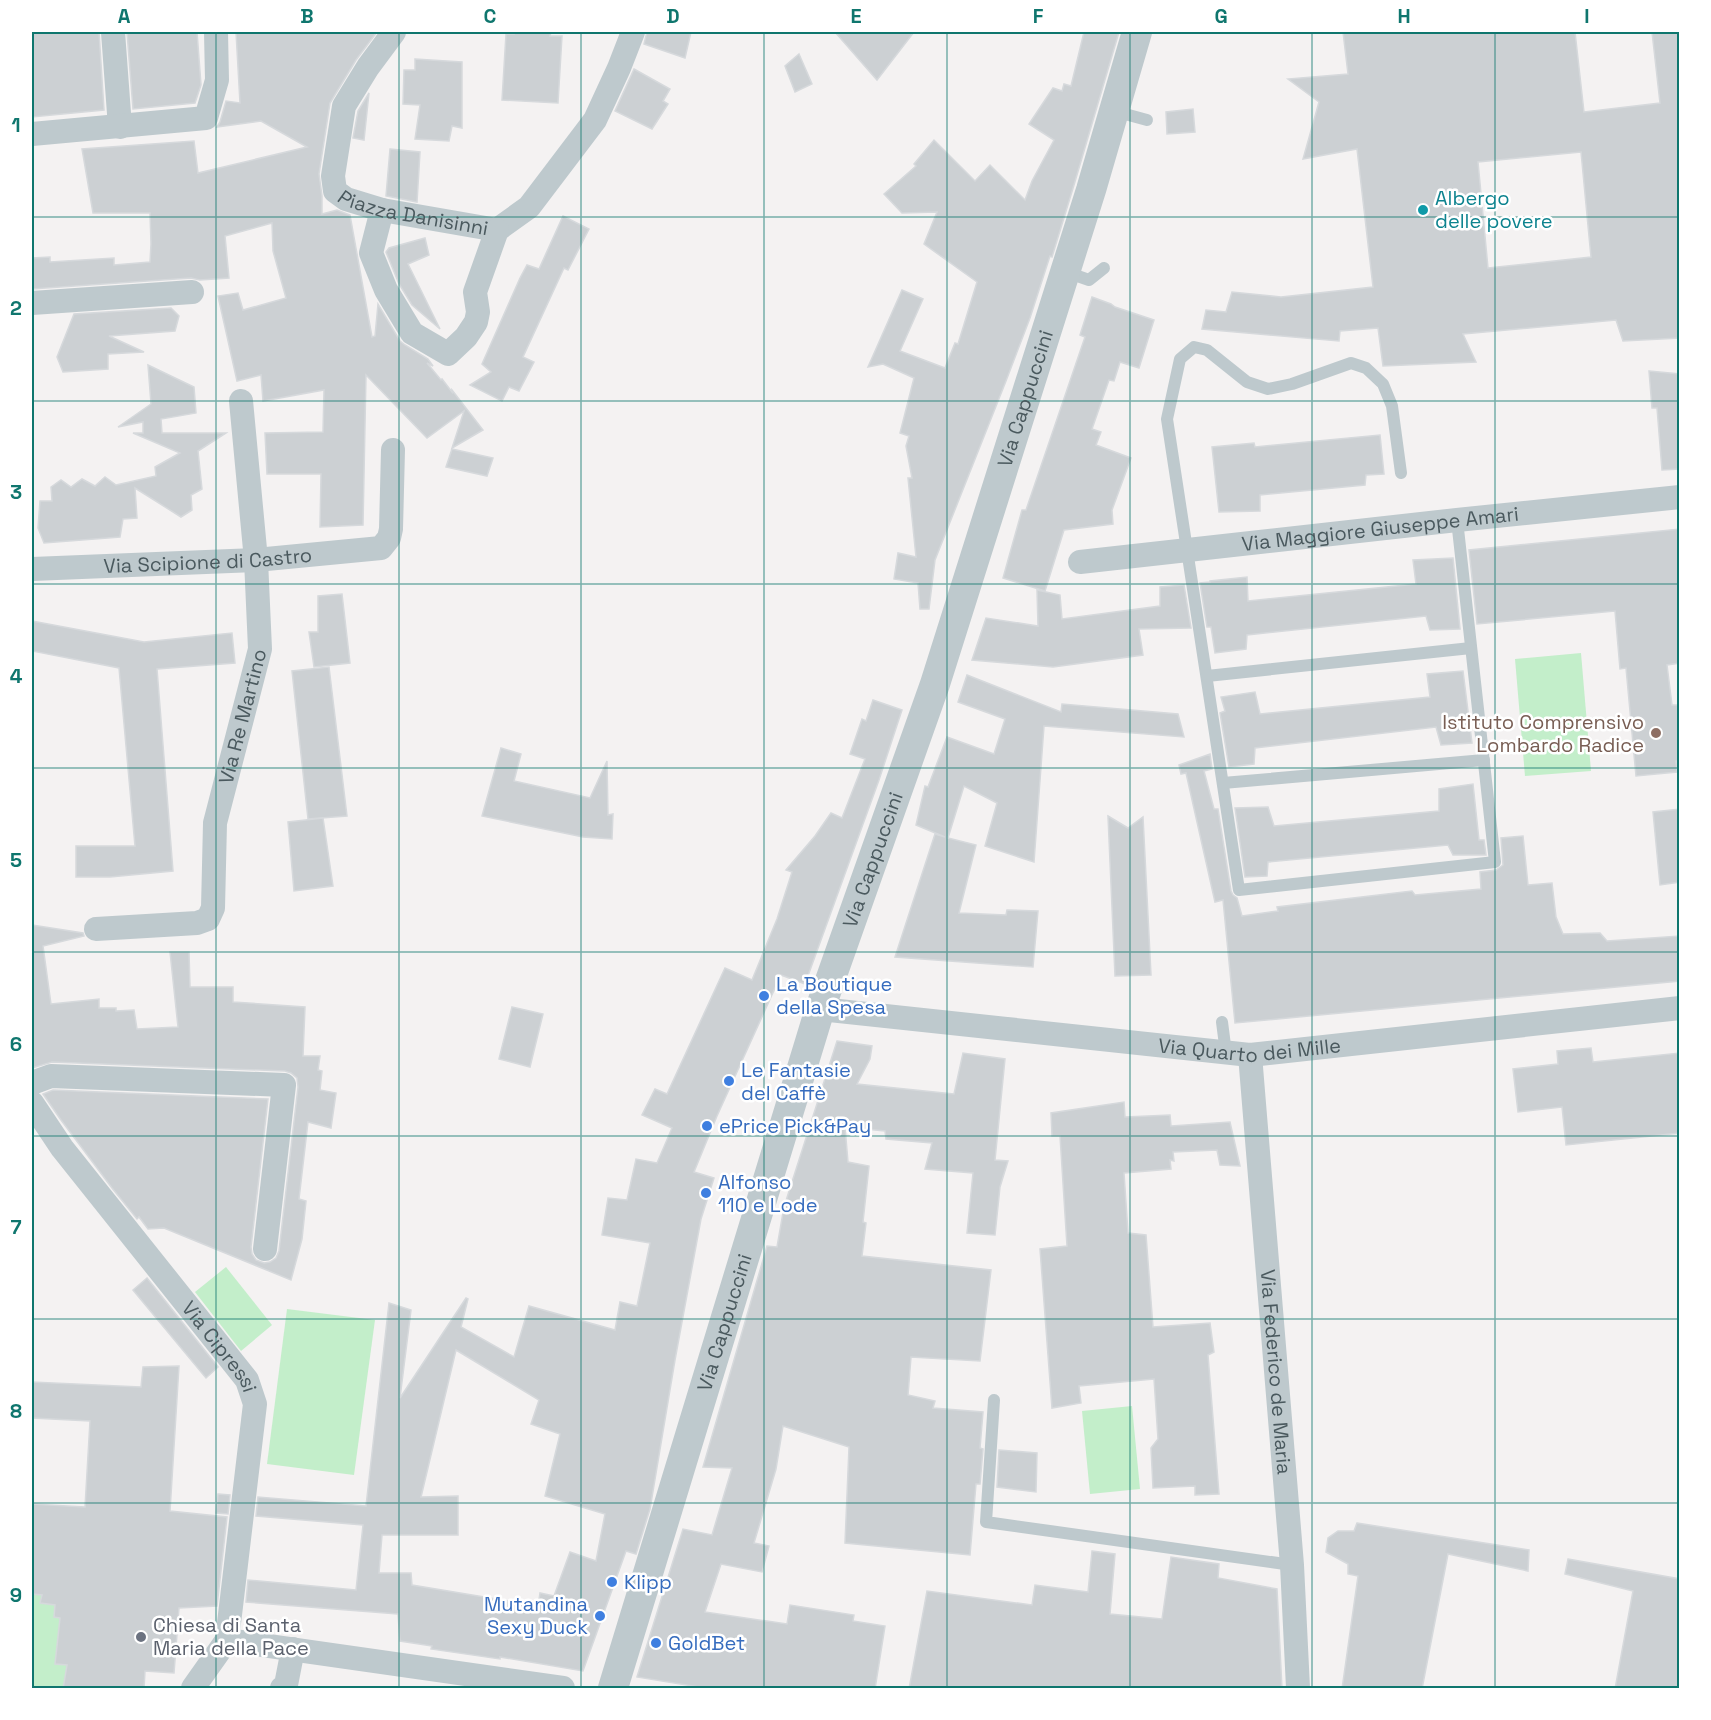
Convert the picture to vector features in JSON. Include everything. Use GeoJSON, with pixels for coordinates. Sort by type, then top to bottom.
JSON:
{"type":"FeatureCollection","features":[{"type":"Feature","properties":{"kind":"street"},"geometry":{"type":"LineString","coordinates":[[113,32],[120,127]]}},
{"type":"Feature","properties":{"kind":"street"},"geometry":{"type":"LineString","coordinates":[[32,134],[206,118],[217,80],[216,32]]}},
{"type":"Feature","properties":{"kind":"street","name":"Piazza Danisinni"},"geometry":{"type":"LineString","coordinates":[[394,32],[368,67],[344,106],[333,176],[335,191],[346,199],[382,210],[497,230],[529,207],[595,120],[633,32]]}},
{"type":"Feature","properties":{"kind":"street","name":"Via Cappuccini"},"geometry":{"type":"LineString","coordinates":[[614,1689],[820,1009],[935,684],[1065,272],[1137,32]]}},
{"type":"Feature","properties":{"kind":"street"},"geometry":{"type":"LineString","coordinates":[[382,210],[371,253],[386,290],[412,333],[448,354],[466,337],[476,322],[478,312],[475,292],[497,230]]}},
{"type":"Feature","properties":{"kind":"street"},"geometry":{"type":"LineString","coordinates":[[32,303],[192,292]]}},
{"type":"Feature","properties":{"kind":"street","name":"Via Re Martino"},"geometry":{"type":"LineString","coordinates":[[96,929],[197,922],[208,919],[213,908],[215,823],[260,649],[256,560],[241,401]]}},
{"type":"Feature","properties":{"kind":"street","name":"Via Scipione di Castro"},"geometry":{"type":"LineString","coordinates":[[32,569],[256,560],[381,548],[389,538],[391,529],[393,450]]}},
{"type":"Feature","properties":{"kind":"street","name":"Via Maggiore Giuseppe Amari"},"geometry":{"type":"LineString","coordinates":[[1080,562],[1680,497]]}},
{"type":"Feature","properties":{"kind":"street","name":"Via Quarto dei Mille"},"geometry":{"type":"LineString","coordinates":[[820,1009],[1238,1054],[1680,1008]]}},
{"type":"Feature","properties":{"kind":"street","name":"Via Federico de Maria"},"geometry":{"type":"LineString","coordinates":[[1238,1054],[1292,1565],[1298,1689]]}},
{"type":"Feature","properties":{"kind":"street"},"geometry":{"type":"LineString","coordinates":[[32,1083],[51,1076],[284,1085],[265,1250]]}},
{"type":"Feature","properties":{"kind":"street","name":"Via Cipressi"},"geometry":{"type":"LineString","coordinates":[[32,1103],[62,1148],[247,1380],[255,1404],[227,1640]]}},
{"type":"Feature","properties":{"kind":"street"},"geometry":{"type":"LineString","coordinates":[[193,1689],[227,1640],[563,1689]]}},
{"type":"Feature","properties":{"kind":"street"},"geometry":{"type":"LineString","coordinates":[[282,1689],[286,1685],[293,1649]]}},
{"type":"Feature","properties":{"kind":"lane"},"geometry":{"type":"LineString","coordinates":[[1114,111],[1147,120]]}},
{"type":"Feature","properties":{"kind":"lane"},"geometry":{"type":"LineString","coordinates":[[1065,272],[1089,280],[1104,268]]}},
{"type":"Feature","properties":{"kind":"lane"},"geometry":{"type":"LineString","coordinates":[[1401,473],[1392,406],[1383,384],[1366,368],[1351,363],[1292,384],[1268,389],[1247,382],[1207,350],[1194,347],[1180,359],[1167,419],[1239,890],[1495,862],[1456,520]]}},
{"type":"Feature","properties":{"kind":"lane"},"geometry":{"type":"LineString","coordinates":[[1207,676],[1471,648]]}},
{"type":"Feature","properties":{"kind":"lane"},"geometry":{"type":"LineString","coordinates":[[1223,783],[1484,760]]}},
{"type":"Feature","properties":{"kind":"lane"},"geometry":{"type":"LineString","coordinates":[[1222,1022],[1238,1054]]}},
{"type":"Feature","properties":{"kind":"lane"},"geometry":{"type":"LineString","coordinates":[[994,1400],[986,1522],[1292,1565]]}},
{"type":"Feature","properties":{"kind":"green space"},"geometry":{"type":"Polygon","coordinates":[[[1581,653],[1591,771],[1525,776],[1515,659],[1581,653]]]}},
{"type":"Feature","properties":{"kind":"green space"},"geometry":{"type":"Polygon","coordinates":[[[226,1267],[272,1325],[241,1351],[195,1292],[226,1267]]]}},
{"type":"Feature","properties":{"kind":"green space"},"geometry":{"type":"Polygon","coordinates":[[[287,1309],[375,1320],[354,1475],[267,1464],[287,1309]]]}},
{"type":"Feature","properties":{"kind":"green space"},"geometry":{"type":"Polygon","coordinates":[[[1132,1406],[1140,1489],[1090,1494],[1082,1411],[1132,1406]]]}},
{"type":"Feature","properties":{"kind":"green space"},"geometry":{"type":"Polygon","coordinates":[[[32,1594],[42,1595],[41,1603],[55,1605],[54,1617],[60,1618],[56,1663],[84,1666],[82,1688],[32,1688],[32,1594]]]}},
{"type":"Feature","properties":{"kind":"building"},"geometry":{"type":"Polygon","coordinates":[[[32,32],[99,32],[104,110],[32,117],[32,32]]]}},
{"type":"Feature","properties":{"kind":"building"},"geometry":{"type":"Polygon","coordinates":[[[127,32],[197,32],[201,85],[195,103],[133,109],[127,32]]]}},
{"type":"Feature","properties":{"kind":"building"},"geometry":{"type":"Polygon","coordinates":[[[236,32],[377,32],[356,60],[330,103],[319,174],[322,214],[337,210],[350,215],[372,337],[375,336],[378,304],[400,341],[428,359],[433,366],[427,363],[452,392],[452,390],[483,430],[452,448],[464,411],[427,438],[366,375],[363,525],[320,527],[321,474],[267,474],[265,433],[323,432],[324,390],[263,401],[261,375],[237,381],[218,296],[238,293],[243,310],[286,298],[273,251],[272,223],[225,236],[229,278],[200,280],[191,278],[32,289],[32,258],[50,257],[50,262],[114,258],[114,265],[150,262],[150,213],[93,213],[82,149],[194,141],[198,173],[307,147],[261,121],[217,127],[226,101],[240,103],[236,32]]]}},
{"type":"Feature","properties":{"kind":"building"},"geometry":{"type":"Polygon","coordinates":[[[514,32],[551,32],[550,36],[562,36],[558,103],[502,100],[506,34],[514,34],[514,32]]]}},
{"type":"Feature","properties":{"kind":"building"},"geometry":{"type":"Polygon","coordinates":[[[647,32],[691,32],[685,58],[644,44],[647,32]]]}},
{"type":"Feature","properties":{"kind":"building"},"geometry":{"type":"Polygon","coordinates":[[[835,32],[914,32],[877,80],[835,32]]]}},
{"type":"Feature","properties":{"kind":"building"},"geometry":{"type":"Polygon","coordinates":[[[1084,32],[1119,32],[1052,257],[1050,256],[1030,318],[935,560],[929,609],[920,609],[918,583],[894,579],[898,553],[916,557],[908,478],[912,478],[906,446],[909,436],[900,433],[914,378],[883,364],[868,367],[902,290],[923,299],[900,351],[945,368],[955,343],[958,344],[977,282],[924,244],[937,212],[902,213],[884,194],[916,166],[914,164],[934,140],[975,181],[990,165],[1025,200],[1032,181],[1054,140],[1029,124],[1053,88],[1062,91],[1064,84],[1071,86],[1084,32]]]}},
{"type":"Feature","properties":{"kind":"building","name":"Albergo delle povere"},"geometry":{"type":"Polygon","coordinates":[[[1343,32],[1575,32],[1584,112],[1660,103],[1652,32],[1680,32],[1680,338],[1623,341],[1616,320],[1463,334],[1476,362],[1383,366],[1378,328],[1340,331],[1339,341],[1202,329],[1206,310],[1226,312],[1232,292],[1281,297],[1373,287],[1357,149],[1303,159],[1319,102],[1288,79],[1348,74],[1343,32]],[[1581,152],[1478,162],[1488,268],[1591,257],[1581,152]]]}},
{"type":"Feature","properties":{"kind":"building"},"geometry":{"type":"Polygon","coordinates":[[[799,54],[812,84],[795,92],[785,66],[799,54]]]}},
{"type":"Feature","properties":{"kind":"building"},"geometry":{"type":"Polygon","coordinates":[[[415,59],[462,62],[462,128],[452,126],[449,141],[415,139],[420,105],[403,104],[404,70],[415,70],[415,59]]]}},
{"type":"Feature","properties":{"kind":"building"},"geometry":{"type":"Polygon","coordinates":[[[634,69],[670,89],[663,101],[668,104],[652,129],[615,111],[634,69]]]}},
{"type":"Feature","properties":{"kind":"building"},"geometry":{"type":"Polygon","coordinates":[[[369,93],[364,140],[353,138],[358,111],[369,93]]]}},
{"type":"Feature","properties":{"kind":"building"},"geometry":{"type":"Polygon","coordinates":[[[1193,109],[1195,132],[1167,134],[1166,112],[1193,109]]]}},
{"type":"Feature","properties":{"kind":"building"},"geometry":{"type":"Polygon","coordinates":[[[390,149],[420,152],[417,202],[386,196],[390,149]]]}},
{"type":"Feature","properties":{"kind":"building"},"geometry":{"type":"Polygon","coordinates":[[[563,216],[589,229],[568,270],[564,268],[523,357],[534,362],[519,391],[509,387],[502,401],[470,385],[491,372],[482,364],[520,278],[527,265],[539,269],[563,216]]]}},
{"type":"Feature","properties":{"kind":"building"},"geometry":{"type":"Polygon","coordinates":[[[425,238],[429,255],[408,264],[440,329],[412,305],[399,284],[386,252],[389,248],[425,238]]]}},
{"type":"Feature","properties":{"kind":"building"},"geometry":{"type":"Polygon","coordinates":[[[1092,297],[1154,320],[1139,368],[1120,362],[1114,381],[1109,380],[1092,429],[1101,432],[1096,445],[1131,458],[1112,510],[1113,524],[1064,530],[1045,591],[1003,578],[1022,510],[1026,510],[1085,337],[1080,335],[1092,297]]]}},
{"type":"Feature","properties":{"kind":"building"},"geometry":{"type":"Polygon","coordinates":[[[171,308],[179,316],[175,331],[109,336],[144,352],[108,354],[108,369],[63,372],[57,357],[74,314],[171,308]]]}},
{"type":"Feature","properties":{"kind":"building"},"geometry":{"type":"Polygon","coordinates":[[[148,365],[194,387],[196,413],[161,419],[162,433],[226,433],[198,451],[202,489],[191,495],[192,510],[181,517],[135,488],[137,518],[123,519],[120,537],[44,543],[38,528],[40,501],[52,501],[51,487],[61,480],[71,487],[82,479],[95,486],[105,477],[116,485],[156,476],[155,467],[180,453],[133,433],[143,433],[143,422],[118,427],[151,404],[148,365]]]}},
{"type":"Feature","properties":{"kind":"building"},"geometry":{"type":"Polygon","coordinates":[[[1649,371],[1680,374],[1680,469],[1662,470],[1657,408],[1652,408],[1649,371]]]}},
{"type":"Feature","properties":{"kind":"building"},"geometry":{"type":"Polygon","coordinates":[[[1380,435],[1384,474],[1366,475],[1365,485],[1260,495],[1260,511],[1219,512],[1212,447],[1254,443],[1255,447],[1380,435]]]}},
{"type":"Feature","properties":{"kind":"building"},"geometry":{"type":"Polygon","coordinates":[[[452,449],[493,458],[487,476],[446,467],[452,449]]]}},
{"type":"Feature","properties":{"kind":"building"},"geometry":{"type":"Polygon","coordinates":[[[1680,529],[1680,663],[1667,665],[1672,705],[1680,705],[1680,760],[1676,761],[1677,772],[1636,776],[1626,668],[1620,669],[1615,611],[1477,624],[1469,550],[1680,529]]]}},
{"type":"Feature","properties":{"kind":"building"},"geometry":{"type":"Polygon","coordinates":[[[1453,558],[1460,629],[1430,630],[1426,616],[1247,635],[1246,649],[1215,653],[1211,627],[1207,627],[1200,583],[1247,577],[1248,601],[1416,584],[1413,560],[1453,558]]]}},
{"type":"Feature","properties":{"kind":"building"},"geometry":{"type":"Polygon","coordinates":[[[1184,585],[1191,628],[1139,629],[1143,655],[1053,667],[972,660],[986,618],[1038,626],[1037,590],[1060,595],[1062,619],[1160,606],[1160,587],[1184,585]]]}},
{"type":"Feature","properties":{"kind":"building"},"geometry":{"type":"Polygon","coordinates":[[[342,594],[350,663],[314,667],[309,632],[318,632],[318,596],[342,594]]]}},
{"type":"Feature","properties":{"kind":"building"},"geometry":{"type":"Polygon","coordinates":[[[32,621],[144,642],[232,633],[235,663],[157,669],[173,871],[110,877],[76,877],[76,846],[135,846],[119,668],[32,651],[32,621]]]}},
{"type":"Feature","properties":{"kind":"building"},"geometry":{"type":"Polygon","coordinates":[[[329,667],[347,816],[308,819],[292,671],[329,667]]]}},
{"type":"Feature","properties":{"kind":"building"},"geometry":{"type":"Polygon","coordinates":[[[1463,671],[1472,743],[1441,745],[1436,727],[1255,748],[1254,764],[1229,767],[1220,713],[1225,711],[1221,697],[1255,692],[1260,714],[1430,697],[1427,674],[1463,671]]]}},
{"type":"Feature","properties":{"kind":"building"},"geometry":{"type":"Polygon","coordinates":[[[967,675],[1061,712],[1062,704],[1178,714],[1184,737],[1044,726],[1034,862],[985,846],[997,803],[964,786],[948,838],[976,845],[959,913],[1006,915],[1007,910],[1038,911],[1033,967],[895,957],[935,834],[945,837],[916,825],[925,786],[928,787],[947,737],[994,754],[1005,719],[958,702],[967,675]]]}},
{"type":"Feature","properties":{"kind":"building"},"geometry":{"type":"Polygon","coordinates":[[[873,700],[902,710],[805,984],[781,975],[694,1172],[714,1178],[701,1219],[650,1509],[636,1554],[626,1551],[583,1671],[500,1657],[500,1659],[431,1649],[432,1646],[400,1641],[398,1614],[246,1602],[248,1580],[356,1590],[363,1525],[256,1516],[258,1497],[366,1506],[389,1303],[411,1310],[400,1398],[466,1298],[468,1299],[461,1327],[514,1357],[529,1306],[615,1330],[620,1302],[637,1306],[650,1243],[602,1235],[608,1198],[627,1200],[636,1159],[657,1163],[672,1128],[642,1115],[655,1089],[667,1094],[725,968],[752,980],[777,919],[792,872],[786,870],[831,813],[842,818],[865,759],[850,754],[862,719],[866,721],[873,700]],[[456,1350],[421,1497],[458,1496],[458,1535],[382,1535],[379,1573],[411,1573],[412,1585],[538,1606],[540,1593],[554,1596],[570,1552],[596,1561],[605,1514],[545,1496],[560,1434],[531,1424],[539,1400],[456,1350]]]}},
{"type":"Feature","properties":{"kind":"building"},"geometry":{"type":"Polygon","coordinates":[[[501,748],[521,754],[514,781],[590,798],[607,761],[608,815],[613,814],[612,839],[583,837],[482,816],[501,748]]]}},
{"type":"Feature","properties":{"kind":"building"},"geometry":{"type":"Polygon","coordinates":[[[1210,754],[1212,769],[1204,771],[1214,809],[1218,809],[1231,891],[1237,898],[1242,916],[1278,911],[1277,907],[1412,891],[1415,895],[1481,889],[1480,872],[1496,870],[1503,865],[1501,838],[1523,836],[1528,885],[1552,883],[1556,917],[1563,934],[1600,933],[1607,941],[1680,936],[1680,981],[1235,1023],[1223,900],[1215,902],[1186,773],[1181,774],[1179,765],[1210,754]]]}},
{"type":"Feature","properties":{"kind":"building"},"geometry":{"type":"Polygon","coordinates":[[[1473,784],[1479,840],[1484,840],[1486,855],[1453,855],[1448,845],[1268,862],[1267,876],[1245,877],[1235,808],[1268,807],[1274,826],[1439,811],[1439,789],[1473,784]]]}},
{"type":"Feature","properties":{"kind":"building"},"geometry":{"type":"Polygon","coordinates":[[[1680,809],[1680,882],[1660,885],[1653,812],[1680,809]]]}},
{"type":"Feature","properties":{"kind":"building"},"geometry":{"type":"Polygon","coordinates":[[[1108,816],[1128,828],[1143,817],[1151,975],[1115,976],[1108,816]]]}},
{"type":"Feature","properties":{"kind":"building"},"geometry":{"type":"Polygon","coordinates":[[[323,818],[333,886],[294,891],[288,822],[323,818]]]}},
{"type":"Feature","properties":{"kind":"building"},"geometry":{"type":"Polygon","coordinates":[[[32,925],[83,933],[84,936],[43,946],[51,1004],[99,999],[99,1008],[116,1008],[116,1011],[134,1010],[137,1029],[178,1027],[170,952],[189,952],[190,987],[233,987],[233,1002],[305,1007],[303,1056],[320,1056],[318,1070],[322,1071],[320,1090],[336,1093],[331,1128],[308,1122],[299,1199],[306,1201],[302,1239],[291,1280],[164,1228],[148,1229],[112,1188],[43,1094],[53,1090],[268,1099],[251,1247],[256,1260],[264,1263],[276,1258],[279,1251],[298,1087],[297,1078],[285,1071],[52,1062],[32,1068],[32,925]]]}},
{"type":"Feature","properties":{"kind":"building"},"geometry":{"type":"Polygon","coordinates":[[[512,1007],[543,1014],[530,1067],[499,1059],[512,1007]]]}},
{"type":"Feature","properties":{"kind":"building"},"geometry":{"type":"Polygon","coordinates":[[[837,1041],[872,1046],[870,1059],[857,1084],[954,1094],[963,1053],[1005,1059],[995,1160],[1008,1161],[1000,1187],[995,1235],[967,1233],[973,1173],[925,1169],[932,1143],[886,1139],[885,1131],[845,1127],[848,1162],[869,1166],[862,1256],[991,1270],[980,1361],[911,1357],[908,1395],[935,1401],[933,1408],[983,1412],[980,1484],[976,1484],[970,1555],[845,1543],[849,1447],[783,1426],[776,1469],[754,1543],[769,1546],[762,1572],[721,1564],[705,1612],[787,1624],[790,1605],[854,1615],[853,1621],[885,1626],[875,1689],[711,1689],[637,1677],[683,1529],[712,1535],[732,1468],[703,1467],[767,1246],[777,1247],[784,1207],[837,1041]]]}},
{"type":"Feature","properties":{"kind":"building"},"geometry":{"type":"Polygon","coordinates":[[[1591,1048],[1593,1062],[1680,1053],[1680,1133],[1566,1145],[1562,1107],[1518,1112],[1513,1069],[1558,1064],[1557,1051],[1591,1048]]]}},
{"type":"Feature","properties":{"kind":"building"},"geometry":{"type":"Polygon","coordinates":[[[1124,1102],[1125,1117],[1170,1115],[1171,1126],[1230,1122],[1240,1166],[1220,1165],[1217,1150],[1173,1152],[1174,1161],[1170,1160],[1171,1169],[1124,1173],[1128,1233],[1146,1235],[1153,1327],[1210,1323],[1214,1352],[1208,1355],[1219,1494],[1195,1495],[1195,1486],[1153,1488],[1151,1448],[1158,1439],[1154,1379],[1079,1386],[1081,1403],[1052,1408],[1040,1249],[1067,1246],[1060,1136],[1052,1136],[1051,1113],[1124,1102]]]}},
{"type":"Feature","properties":{"kind":"building"},"geometry":{"type":"Polygon","coordinates":[[[147,1278],[218,1367],[206,1378],[133,1290],[147,1278]]]}},
{"type":"Feature","properties":{"kind":"building"},"geometry":{"type":"Polygon","coordinates":[[[179,1366],[170,1511],[227,1517],[217,1606],[179,1608],[174,1673],[145,1671],[144,1689],[63,1689],[67,1665],[55,1664],[60,1618],[54,1617],[55,1605],[40,1603],[42,1595],[32,1594],[32,1504],[85,1507],[90,1421],[32,1418],[32,1382],[141,1387],[143,1367],[179,1366]]]}},
{"type":"Feature","properties":{"kind":"building"},"geometry":{"type":"Polygon","coordinates":[[[999,1450],[1037,1453],[1036,1492],[997,1487],[999,1450]]]}},
{"type":"Feature","properties":{"kind":"building"},"geometry":{"type":"Polygon","coordinates":[[[218,1494],[230,1495],[228,1514],[216,1513],[218,1494]]]}},
{"type":"Feature","properties":{"kind":"building"},"geometry":{"type":"Polygon","coordinates":[[[1357,1523],[1529,1550],[1528,1571],[1448,1554],[1422,1689],[1342,1689],[1358,1576],[1348,1574],[1348,1564],[1326,1552],[1328,1538],[1338,1531],[1354,1531],[1357,1523]]]}},
{"type":"Feature","properties":{"kind":"building"},"geometry":{"type":"Polygon","coordinates":[[[1092,1551],[1115,1554],[1110,1614],[1162,1619],[1171,1557],[1219,1564],[1218,1578],[1277,1589],[1282,1689],[909,1689],[927,1591],[1032,1605],[1035,1585],[1088,1592],[1092,1551]]]}},
{"type":"Feature","properties":{"kind":"building"},"geometry":{"type":"Polygon","coordinates":[[[1568,1559],[1680,1579],[1680,1689],[1615,1689],[1633,1591],[1565,1574],[1568,1559]]]}},
{"type":"Feature","properties":{"kind":"place","name":"Albergo delle povere"},"geometry":{"type":"Point","coordinates":[1423,210]}},
{"type":"Feature","properties":{"kind":"place","name":"Istituto Comprensivo Lombardo Radice"},"geometry":{"type":"Point","coordinates":[1656,733]}},
{"type":"Feature","properties":{"kind":"place","name":"La Boutique della Spesa"},"geometry":{"type":"Point","coordinates":[764,996]}},
{"type":"Feature","properties":{"kind":"place","name":"Le Fantasie del Caffè"},"geometry":{"type":"Point","coordinates":[729,1081]}},
{"type":"Feature","properties":{"kind":"place","name":"ePrice Pick&Pay"},"geometry":{"type":"Point","coordinates":[707,1126]}},
{"type":"Feature","properties":{"kind":"place","name":"Alfonso 110 e Lode"},"geometry":{"type":"Point","coordinates":[706,1193]}},
{"type":"Feature","properties":{"kind":"place","name":"Klipp"},"geometry":{"type":"Point","coordinates":[612,1582]}},
{"type":"Feature","properties":{"kind":"place","name":"Mutandina Sexy Duck"},"geometry":{"type":"Point","coordinates":[600,1616]}},
{"type":"Feature","properties":{"kind":"place","name":"Chiesa di Santa Maria della Pace"},"geometry":{"type":"Point","coordinates":[141,1637]}},
{"type":"Feature","properties":{"kind":"place","name":"GoldBet"},"geometry":{"type":"Point","coordinates":[656,1643]}}]}
